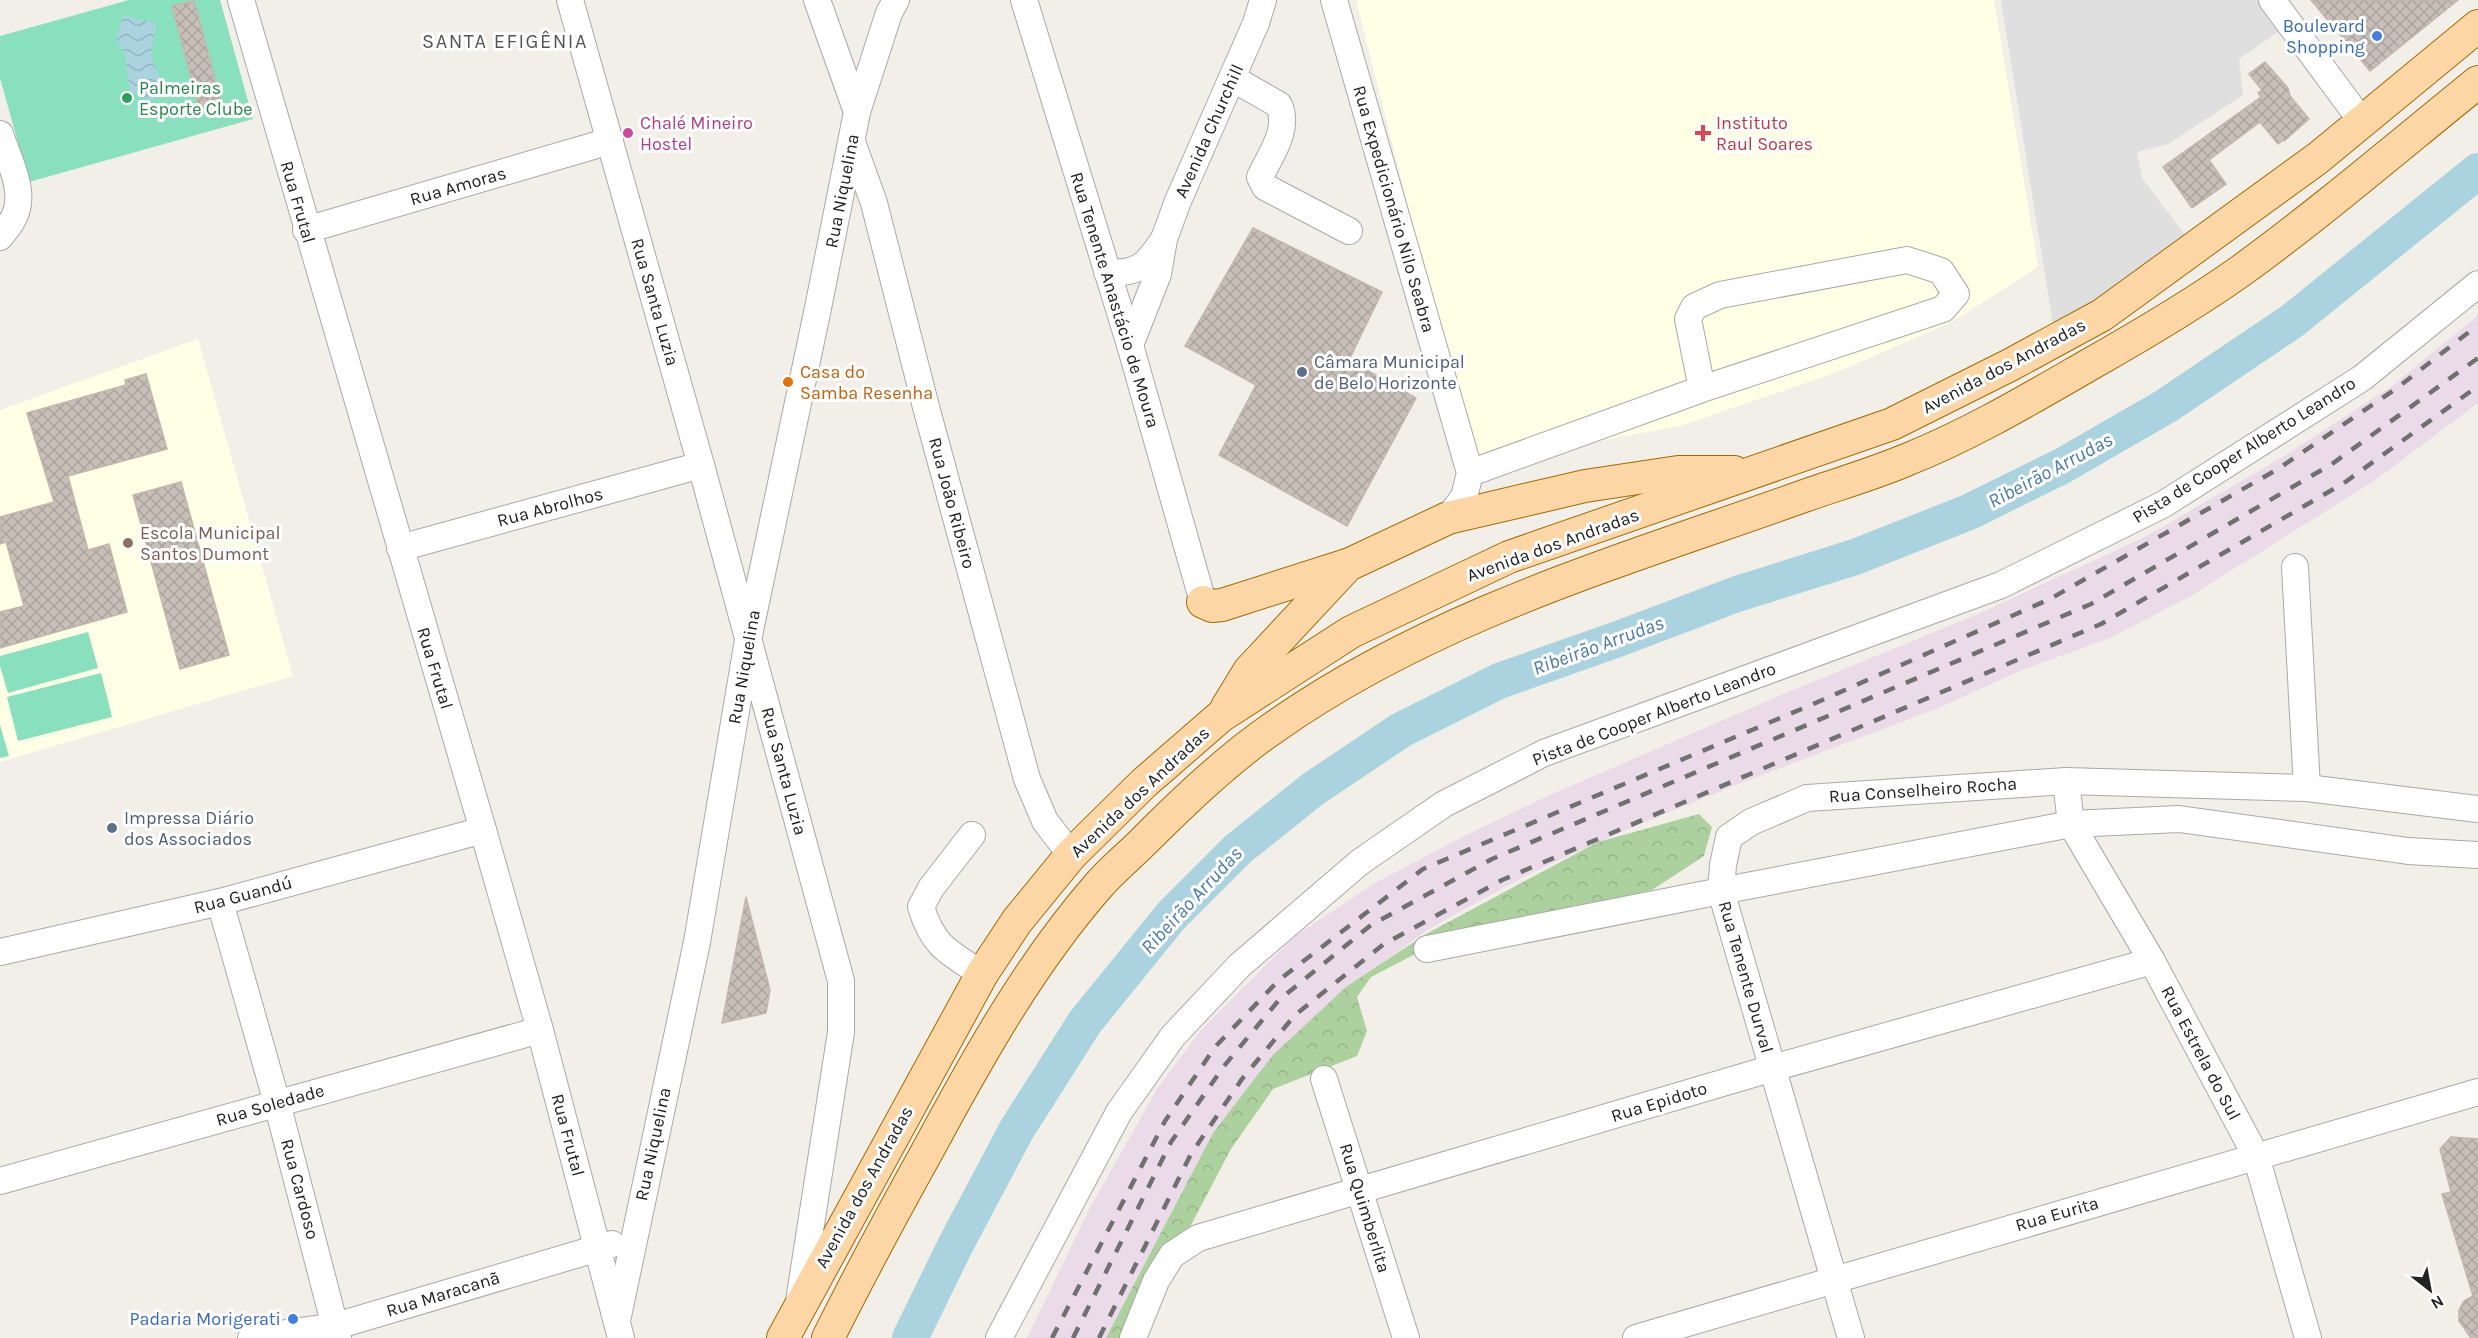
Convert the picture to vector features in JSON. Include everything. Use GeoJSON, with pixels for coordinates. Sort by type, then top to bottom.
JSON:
{"type":"FeatureCollection","features":[{"type":"Feature","properties":{"kind":"main road","name":"Avenida dos Andradas"},"geometry":{"type":"LineString","coordinates":[[783,1338],[982,974],[1017,921],[1071,855],[1144,783],[1221,716],[1351,632],[1509,557],[1893,424],[2102,315],[2318,158],[2478,26]]}},
{"type":"Feature","properties":{"kind":"main road","name":"Avenida dos Andradas"},"geometry":{"type":"LineString","coordinates":[[828,1338],[857,1279],[952,1105],[1007,1010],[1050,948],[1098,886],[1188,799],[1273,728],[1411,645],[1491,609],[1595,569],[1907,460],[2012,410],[2129,342],[2239,272],[2345,191],[2478,82]]}},
{"type":"Feature","properties":{"kind":"main road"},"geometry":{"type":"LineString","coordinates":[[2345,191],[2364,158],[2367,142],[2362,123]]}},
{"type":"Feature","properties":{"kind":"main road"},"geometry":{"type":"LineString","coordinates":[[1203,602],[1212,606],[1222,605],[1348,565],[1448,518],[1585,486],[1678,472],[1759,472]]}},
{"type":"Feature","properties":{"kind":"main road"},"geometry":{"type":"LineString","coordinates":[[1221,716],[1250,671],[1348,565]]}},
{"type":"Feature","properties":{"kind":"street","name":"Rua Frutal"},"geometry":{"type":"LineString","coordinates":[[241,0],[540,1030],[597,1248],[615,1334]]}},
{"type":"Feature","properties":{"kind":"street","name":"Rua Santa Luzia"},"geometry":{"type":"LineString","coordinates":[[570,0],[701,465],[718,535],[841,981],[841,1032],[798,1308]]}},
{"type":"Feature","properties":{"kind":"street"},"geometry":{"type":"LineString","coordinates":[[817,0],[857,112]]}},
{"type":"Feature","properties":{"kind":"street","name":"Rua Niquelina"},"geometry":{"type":"LineString","coordinates":[[615,1334],[633,1238],[697,942],[748,640],[857,112],[889,14],[896,0]]}},
{"type":"Feature","properties":{"kind":"street","name":"Rua Tenente Anastácio de Moura"},"geometry":{"type":"LineString","coordinates":[[1024,0],[1130,345],[1203,602]]}},
{"type":"Feature","properties":{"kind":"street","name":"Avenida Churchill"},"geometry":{"type":"LineString","coordinates":[[1130,345],[1158,274],[1164,239],[1178,201],[1259,12],[1278,0]]}},
{"type":"Feature","properties":{"kind":"street","name":"Rua Expedicionário Nilo Seabra"},"geometry":{"type":"LineString","coordinates":[[1334,0],[1470,472]]}},
{"type":"Feature","properties":{"kind":"street"},"geometry":{"type":"LineString","coordinates":[[2272,0],[2362,123]]}},
{"type":"Feature","properties":{"kind":"street"},"geometry":{"type":"LineString","coordinates":[[1232,78],[1280,105],[1283,113],[1282,131],[1260,177],[1265,187],[1349,231]]}},
{"type":"Feature","properties":{"kind":"street"},"geometry":{"type":"LineString","coordinates":[[0,134],[19,190],[19,203],[14,218],[0,237]]}},
{"type":"Feature","properties":{"kind":"street","name":"Rua Amoras"},"geometry":{"type":"LineString","coordinates":[[306,230],[610,141]]}},
{"type":"Feature","properties":{"kind":"street","name":"Rua João Ribeiro"},"geometry":{"type":"LineString","coordinates":[[852,142],[874,204],[929,418],[1027,779],[1045,821],[1071,855]]}},
{"type":"Feature","properties":{"kind":"street"},"geometry":{"type":"LineString","coordinates":[[838,212],[852,204],[874,204]]}},
{"type":"Feature","properties":{"kind":"street","name":"Avenida Churchill"},"geometry":{"type":"LineString","coordinates":[[1107,272],[1122,273],[1137,269],[1149,261],[1164,239]]}},
{"type":"Feature","properties":{"kind":"street"},"geometry":{"type":"LineString","coordinates":[[1448,518],[1464,497],[1470,472],[1702,389],[1943,309],[1956,294],[1941,271],[1907,260],[1720,295],[1694,307],[1688,319],[1702,389]]}},
{"type":"Feature","properties":{"kind":"street","name":"Pista de Cooper Alberto Leandro"},"geometry":{"type":"LineString","coordinates":[[999,1338],[1119,1112],[1173,1036],[1240,965],[1360,862],[1444,804],[1544,753],[2001,585],[2164,504],[2362,378],[2478,284]]}},
{"type":"Feature","properties":{"kind":"street","name":"Rua Abrolhos"},"geometry":{"type":"LineString","coordinates":[[400,548],[701,465]]}},
{"type":"Feature","properties":{"kind":"street"},"geometry":{"type":"LineString","coordinates":[[718,535],[727,548],[735,554],[742,555],[758,546],[772,527]]}},
{"type":"Feature","properties":{"kind":"street"},"geometry":{"type":"LineString","coordinates":[[2295,567],[2307,788]]}},
{"type":"Feature","properties":{"kind":"street","name":"Rua Conselheiro Rocha"},"geometry":{"type":"LineString","coordinates":[[1721,891],[1723,865],[1729,837],[1751,822],[1807,798],[2066,781],[2307,788],[2478,809]]}},
{"type":"Feature","properties":{"kind":"street","name":"Rua Estrela do Sul"},"geometry":{"type":"LineString","coordinates":[[2066,781],[2071,824],[2152,962],[2256,1156],[2308,1338]]}},
{"type":"Feature","properties":{"kind":"street"},"geometry":{"type":"LineString","coordinates":[[2071,824],[2179,819],[2408,851],[2478,855]]}},
{"type":"Feature","properties":{"kind":"street","name":"Rua Tenente Durval"},"geometry":{"type":"LineString","coordinates":[[1851,1338],[1721,891],[2071,824]]}},
{"type":"Feature","properties":{"kind":"street","name":"Rua Guandú"},"geometry":{"type":"LineString","coordinates":[[0,952],[220,902],[483,830]]}},
{"type":"Feature","properties":{"kind":"street"},"geometry":{"type":"LineString","coordinates":[[972,835],[931,888],[921,907],[926,923],[941,947],[982,974]]}},
{"type":"Feature","properties":{"kind":"street"},"geometry":{"type":"LineString","coordinates":[[1427,950],[1721,891]]}},
{"type":"Feature","properties":{"kind":"street","name":"Rua Cardoso"},"geometry":{"type":"LineString","coordinates":[[220,902],[277,1103],[337,1332]]}},
{"type":"Feature","properties":{"kind":"street","name":"Rua Epidoto"},"geometry":{"type":"LineString","coordinates":[[1132,1338],[1156,1281],[1172,1255],[1198,1238],[1773,1068],[2152,962]]}},
{"type":"Feature","properties":{"kind":"street","name":"Rua Soledade"},"geometry":{"type":"LineString","coordinates":[[0,1181],[540,1030]]}},
{"type":"Feature","properties":{"kind":"street","name":"Rua Quimberlita"},"geometry":{"type":"LineString","coordinates":[[1324,1079],[1406,1338]]}},
{"type":"Feature","properties":{"kind":"street","name":"Rua Eurita"},"geometry":{"type":"LineString","coordinates":[[1636,1338],[2478,1092]]}},
{"type":"Feature","properties":{"kind":"street","name":"Rua Maracanã"},"geometry":{"type":"LineString","coordinates":[[251,1338],[337,1332],[633,1238]]}},
{"type":"Feature","properties":{"kind":"shaded area","name":"Instituto Raul Soares"},"geometry":{"type":"Polygon","coordinates":[[[1356,0],[1994,0],[2038,267],[1952,322],[1832,374],[1680,426],[1473,464],[1356,0]]]}},
{"type":"Feature","properties":{"kind":"shaded area"},"geometry":{"type":"Polygon","coordinates":[[[2001,0],[2261,0],[2279,31],[2239,59],[2243,95],[2168,144],[2137,152],[2142,178],[2189,240],[2126,289],[2053,325],[2001,0]]]}},
{"type":"Feature","properties":{"kind":"shaded area"},"geometry":{"type":"Polygon","coordinates":[[[2478,315],[2478,403],[2374,481],[2189,597],[2110,638],[2022,670],[1936,709],[1741,783],[1616,834],[1525,876],[1427,930],[1361,979],[1244,1118],[1117,1338],[1027,1338],[1090,1208],[1157,1089],[1201,1030],[1295,936],[1377,882],[1466,835],[1550,795],[1774,698],[1978,614],[2145,537],[2281,458],[2392,386],[2478,315]]]}},
{"type":"Feature","properties":{"kind":"shaded area","name":"Escola Municipal Santos Dumont"},"geometry":{"type":"Polygon","coordinates":[[[198,339],[293,676],[0,762],[0,410],[198,339]]]}},
{"type":"Feature","properties":{"kind":"green space","name":"Palmeiras Esporte Clube"},"geometry":{"type":"Polygon","coordinates":[[[129,0],[220,0],[253,119],[29,182],[0,78],[0,36],[129,0]]]}},
{"type":"Feature","properties":{"kind":"green space"},"geometry":{"type":"Polygon","coordinates":[[[88,632],[98,668],[8,693],[0,666],[0,656],[88,632]]]}},
{"type":"Feature","properties":{"kind":"green space"},"geometry":{"type":"Polygon","coordinates":[[[101,673],[112,717],[18,741],[7,697],[101,673]]]}},
{"type":"Feature","properties":{"kind":"green space"},"geometry":{"type":"Polygon","coordinates":[[[0,725],[9,756],[0,758],[0,725]]]}},
{"type":"Feature","properties":{"kind":"green space"},"geometry":{"type":"Polygon","coordinates":[[[1699,814],[1712,827],[1704,856],[1652,890],[1452,935],[1371,977],[1357,997],[1367,1031],[1357,1056],[1273,1089],[1231,1149],[1190,1227],[1162,1255],[1127,1338],[1106,1338],[1213,1133],[1273,1055],[1346,987],[1426,934],[1598,842],[1699,814]]]}},
{"type":"Feature","properties":{"kind":"water"},"geometry":{"type":"Polygon","coordinates":[[[123,16],[156,23],[151,56],[165,91],[153,100],[130,92],[125,55],[116,39],[123,16]]]}},
{"type":"Feature","properties":{"kind":"building","name":"Boulevard Shopping"},"geometry":{"type":"Polygon","coordinates":[[[2311,0],[2458,0],[2370,71],[2311,0]]]}},
{"type":"Feature","properties":{"kind":"building"},"geometry":{"type":"Polygon","coordinates":[[[194,1],[222,105],[200,111],[172,6],[194,1]]]}},
{"type":"Feature","properties":{"kind":"building"},"geometry":{"type":"Polygon","coordinates":[[[2265,62],[2288,88],[2290,96],[2309,119],[2278,144],[2260,122],[2209,160],[2226,184],[2192,208],[2163,167],[2261,97],[2258,93],[2262,90],[2249,74],[2265,62]]]}},
{"type":"Feature","properties":{"kind":"building","name":"Câmara Municipal de Belo Horizonte"},"geometry":{"type":"Polygon","coordinates":[[[1253,228],[1382,292],[1349,360],[1416,398],[1347,526],[1219,455],[1256,385],[1185,346],[1253,228]]]}},
{"type":"Feature","properties":{"kind":"building"},"geometry":{"type":"Polygon","coordinates":[[[146,374],[167,449],[68,476],[88,550],[109,544],[127,612],[0,648],[0,612],[24,606],[6,542],[0,544],[0,517],[54,502],[27,413],[126,385],[125,380],[146,374]]]}},
{"type":"Feature","properties":{"kind":"building"},"geometry":{"type":"Polygon","coordinates":[[[181,482],[229,655],[180,669],[133,495],[181,482]]]}},
{"type":"Feature","properties":{"kind":"building"},"geometry":{"type":"Polygon","coordinates":[[[746,897],[770,990],[766,1013],[722,1023],[746,897]]]}},
{"type":"Feature","properties":{"kind":"building"},"geometry":{"type":"Polygon","coordinates":[[[2451,1137],[2478,1139],[2478,1338],[2471,1338],[2459,1321],[2459,1310],[2464,1301],[2473,1296],[2442,1194],[2451,1192],[2440,1149],[2451,1137]]]}},
{"type":"Feature","properties":{"kind":"waterway","name":"Ribeirão Arrudas"},"geometry":{"type":"LineString","coordinates":[[910,1338],[956,1244],[1017,1129],[1085,1022],[1171,916],[1238,849],[1313,789],[1401,730],[1499,681],[1737,594],[1855,557],[1969,512],[2062,466],[2166,406],[2292,321],[2478,171]]}},
{"type":"Feature","properties":{"kind":"railway"},"geometry":{"type":"LineString","coordinates":[[1052,1338],[1165,1121],[1215,1047],[1279,980],[1423,869],[1811,705],[2050,599],[2278,469],[2397,388],[2478,325]]}},
{"type":"Feature","properties":{"kind":"railway"},"geometry":{"type":"LineString","coordinates":[[1073,1338],[1171,1142],[1224,1066],[1279,1000],[1371,925],[1492,859],[2091,604],[2332,464],[2478,358]]}},
{"type":"Feature","properties":{"kind":"railway"},"geometry":{"type":"LineString","coordinates":[[1099,1338],[1191,1154],[1242,1079],[1295,1015],[1384,944],[1502,880],[2101,624],[2344,483],[2478,386]]}},
{"type":"Feature","properties":{"kind":"place","name":"Boulevard Shopping"},"geometry":{"type":"Point","coordinates":[2377,36]}},
{"type":"Feature","properties":{"kind":"place","name":"Palmeiras Esporte Clube"},"geometry":{"type":"Point","coordinates":[127,98]}},
{"type":"Feature","properties":{"kind":"place","name":"Chalé Mineiro Hostel"},"geometry":{"type":"Point","coordinates":[628,133]}},
{"type":"Feature","properties":{"kind":"place","name":"Instituto Raul Soares"},"geometry":{"type":"Point","coordinates":[1703,133]}},
{"type":"Feature","properties":{"kind":"place","name":"Câmara Municipal de Belo Horizonte"},"geometry":{"type":"Point","coordinates":[1302,372]}},
{"type":"Feature","properties":{"kind":"place","name":"Casa do Samba Resenha"},"geometry":{"type":"Point","coordinates":[788,382]}},
{"type":"Feature","properties":{"kind":"place","name":"Escola Municipal Santos Dumont"},"geometry":{"type":"Point","coordinates":[128,543]}},
{"type":"Feature","properties":{"kind":"place","name":"Impressa Diário dos Associados"},"geometry":{"type":"Point","coordinates":[112,828]}},
{"type":"Feature","properties":{"kind":"place","name":"Padaria Morigerati"},"geometry":{"type":"Point","coordinates":[293,1319]}},
{"type":"Feature","properties":{"kind":"district","name":"SANTA EFIGÊNIA"},"geometry":{"type":"Point","coordinates":[505,41]}}]}
